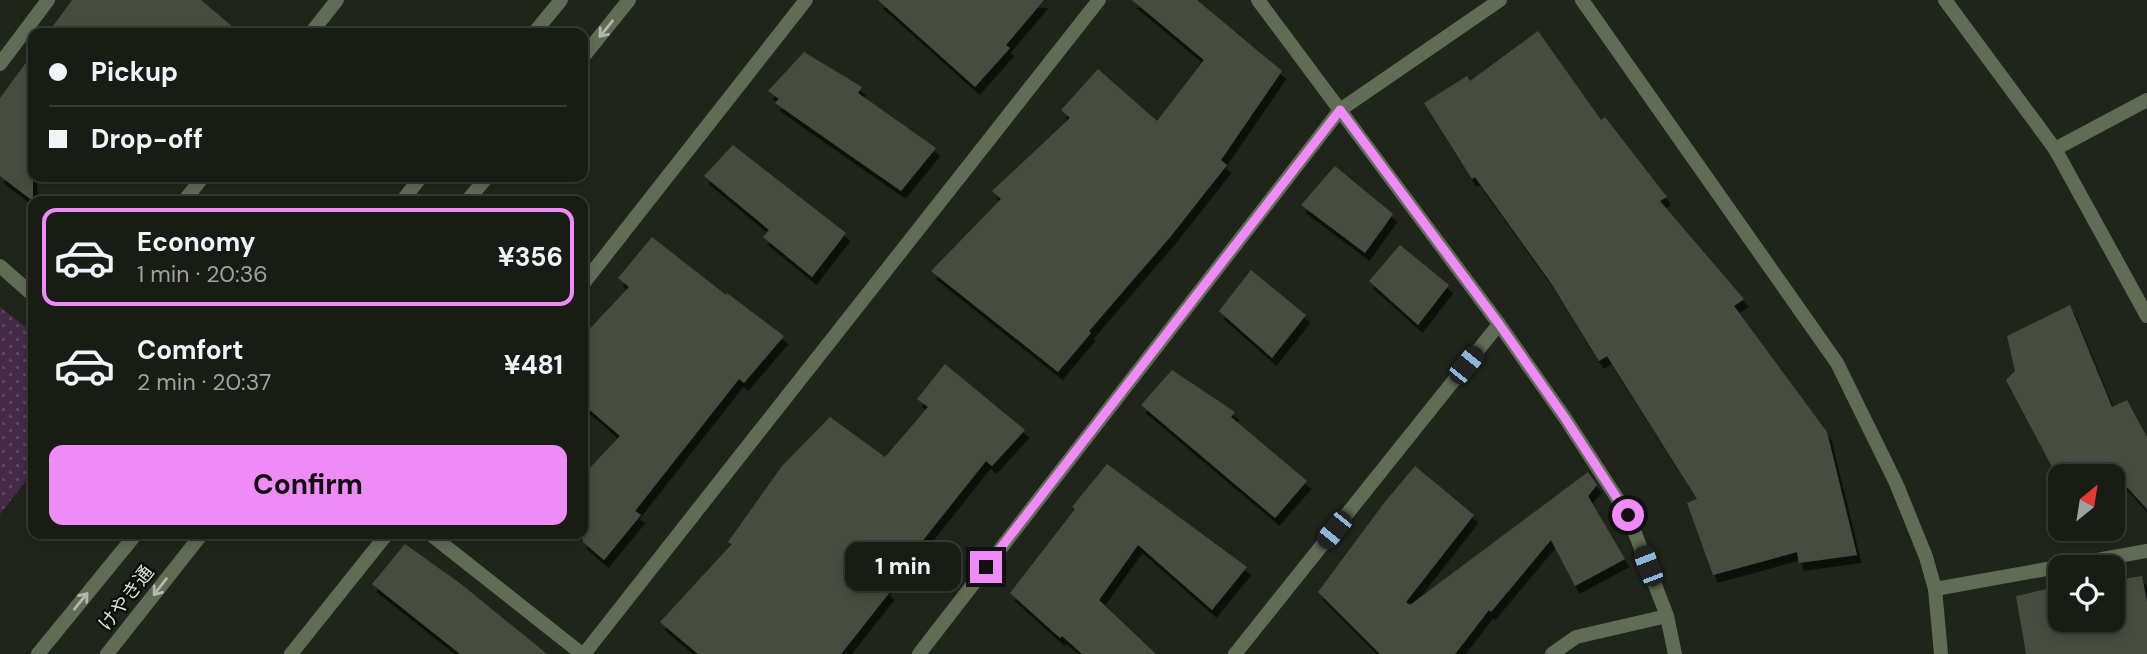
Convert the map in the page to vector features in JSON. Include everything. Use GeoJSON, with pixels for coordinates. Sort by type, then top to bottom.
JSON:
{"type":"FeatureCollection","features":[{"type":"Feature","properties":{"kind":"street"},"geometry":{"type":"LineString","coordinates":[[0,64],[48,0]]}},
{"type":"Feature","properties":{"kind":"street"},"geometry":{"type":"LineString","coordinates":[[315,28],[337,0]]}},
{"type":"Feature","properties":{"kind":"street"},"geometry":{"type":"LineString","coordinates":[[538,28],[561,0]]}},
{"type":"Feature","properties":{"kind":"street"},"geometry":{"type":"LineString","coordinates":[[588,51],[629,0]]}},
{"type":"Feature","properties":{"kind":"street"},"geometry":{"type":"LineString","coordinates":[[588,278],[806,0]]}},
{"type":"Feature","properties":{"kind":"street"},"geometry":{"type":"LineString","coordinates":[[435,539],[583,654],[1099,0]]}},
{"type":"Feature","properties":{"kind":"street"},"geometry":{"type":"LineString","coordinates":[[1258,0],[1499,324],[1628,515],[1667,616],[1675,654]]}},
{"type":"Feature","properties":{"kind":"street"},"geometry":{"type":"LineString","coordinates":[[919,654],[1340,110],[1500,0]]}},
{"type":"Feature","properties":{"kind":"street"},"geometry":{"type":"LineString","coordinates":[[1582,0],[1837,363],[1896,483],[1926,557],[1935,589],[1941,654]]}},
{"type":"Feature","properties":{"kind":"street"},"geometry":{"type":"LineString","coordinates":[[1945,0],[2055,149],[2147,316]]}},
{"type":"Feature","properties":{"kind":"street"},"geometry":{"type":"LineString","coordinates":[[2055,149],[2147,100]]}},
{"type":"Feature","properties":{"kind":"street"},"geometry":{"type":"LineString","coordinates":[[188,196],[199,182]]}},
{"type":"Feature","properties":{"kind":"street"},"geometry":{"type":"LineString","coordinates":[[406,196],[417,182]]}},
{"type":"Feature","properties":{"kind":"street"},"geometry":{"type":"LineString","coordinates":[[471,196],[483,182]]}},
{"type":"Feature","properties":{"kind":"street"},"geometry":{"type":"LineString","coordinates":[[0,266],[28,291]]}},
{"type":"Feature","properties":{"kind":"street"},"geometry":{"type":"LineString","coordinates":[[1235,654],[1499,324]]}},
{"type":"Feature","properties":{"kind":"street"},"geometry":{"type":"LineString","coordinates":[[38,654],[132,539]]}},
{"type":"Feature","properties":{"kind":"street","name":"けやき通"},"geometry":{"type":"LineString","coordinates":[[107,654],[198,539]]}},
{"type":"Feature","properties":{"kind":"street"},"geometry":{"type":"LineString","coordinates":[[291,654],[383,539]]}},
{"type":"Feature","properties":{"kind":"street"},"geometry":{"type":"LineString","coordinates":[[1935,589],[2147,551]]}},
{"type":"Feature","properties":{"kind":"street"},"geometry":{"type":"LineString","coordinates":[[1552,654],[1576,637],[1667,616]]}},
{"type":"Feature","properties":{"kind":"shaded area"},"geometry":{"type":"Polygon","coordinates":[[[0,307],[28,329],[28,478],[0,514],[0,307]]]}},
{"type":"Feature","properties":{"kind":"building"},"geometry":{"type":"Polygon","coordinates":[[[72,0],[201,0],[234,28],[52,28],[72,0]]]}},
{"type":"Feature","properties":{"kind":"building"},"geometry":{"type":"Polygon","coordinates":[[[878,0],[1044,0],[1006,45],[1010,48],[975,87],[878,0]]]}},
{"type":"Feature","properties":{"kind":"building"},"geometry":{"type":"Polygon","coordinates":[[[1132,0],[1197,0],[1282,71],[1221,160],[1227,165],[1058,372],[931,271],[1001,199],[992,191],[1070,118],[1061,110],[1098,69],[1157,121],[1204,60],[1132,0]]]}},
{"type":"Feature","properties":{"kind":"building"},"geometry":{"type":"Polygon","coordinates":[[[1538,31],[1601,120],[1605,117],[1667,197],[1660,201],[1744,299],[1734,306],[1827,432],[1857,555],[1799,563],[1797,552],[1713,575],[1687,503],[1697,499],[1607,356],[1599,361],[1551,283],[1475,177],[1472,179],[1424,103],[1467,76],[1470,81],[1538,31]]]}},
{"type":"Feature","properties":{"kind":"building"},"geometry":{"type":"Polygon","coordinates":[[[804,52],[862,87],[858,93],[936,148],[901,191],[775,103],[779,99],[768,91],[804,52]]]}},
{"type":"Feature","properties":{"kind":"building"},"geometry":{"type":"Polygon","coordinates":[[[28,60],[28,182],[33,182],[33,196],[28,197],[0,176],[0,98],[28,60]]]}},
{"type":"Feature","properties":{"kind":"building"},"geometry":{"type":"Polygon","coordinates":[[[733,145],[846,233],[812,277],[763,237],[769,230],[704,176],[733,145]]]}},
{"type":"Feature","properties":{"kind":"building"},"geometry":{"type":"Polygon","coordinates":[[[1335,166],[1393,214],[1365,253],[1301,205],[1335,166]]]}},
{"type":"Feature","properties":{"kind":"building"},"geometry":{"type":"Polygon","coordinates":[[[652,237],[784,336],[744,383],[739,379],[635,511],[641,515],[604,560],[583,542],[583,539],[588,539],[588,470],[620,436],[588,408],[588,331],[629,287],[618,278],[652,237]]]}},
{"type":"Feature","properties":{"kind":"building"},"geometry":{"type":"Polygon","coordinates":[[[1400,245],[1449,285],[1418,325],[1369,281],[1400,245]]]}},
{"type":"Feature","properties":{"kind":"building"},"geometry":{"type":"Polygon","coordinates":[[[1251,270],[1306,315],[1272,358],[1219,311],[1251,270]]]}},
{"type":"Feature","properties":{"kind":"building"},"geometry":{"type":"Polygon","coordinates":[[[2070,305],[2112,407],[2127,400],[2147,437],[2147,509],[2125,485],[2125,464],[2050,464],[2006,380],[2015,371],[2007,336],[2070,305]]]}},
{"type":"Feature","properties":{"kind":"building"},"geometry":{"type":"Polygon","coordinates":[[[945,364],[1025,430],[992,466],[986,461],[885,588],[890,592],[841,654],[698,654],[660,622],[732,544],[728,542],[782,466],[830,417],[885,457],[928,407],[917,399],[945,364]]]}},
{"type":"Feature","properties":{"kind":"building"},"geometry":{"type":"Polygon","coordinates":[[[1172,370],[1235,412],[1231,417],[1307,481],[1275,518],[1141,405],[1172,370]]]}},
{"type":"Feature","properties":{"kind":"building"},"geometry":{"type":"Polygon","coordinates":[[[1107,464],[1247,567],[1212,610],[1138,545],[1099,600],[1156,654],[1082,654],[1010,593],[1075,509],[1072,507],[1107,464]]]}},
{"type":"Feature","properties":{"kind":"building"},"geometry":{"type":"Polygon","coordinates":[[[1415,466],[1474,515],[1406,602],[1410,605],[1588,472],[1597,485],[1588,496],[1625,559],[1575,586],[1551,540],[1491,612],[1489,610],[1455,654],[1380,654],[1318,592],[1415,466]]]}},
{"type":"Feature","properties":{"kind":"building"},"geometry":{"type":"Polygon","coordinates":[[[405,544],[461,584],[547,654],[460,654],[372,584],[405,544]]]}},
{"type":"Feature","properties":{"kind":"building"},"geometry":{"type":"Polygon","coordinates":[[[2142,576],[2147,602],[2147,654],[2026,654],[2016,596],[2048,589],[2048,632],[2125,632],[2125,579],[2142,576]]]}},
{"type":"Feature","properties":{"kind":"route"},"geometry":{"type":"LineString","coordinates":[[986,567],[1340,110],[1499,324],[1628,515]]}}]}
